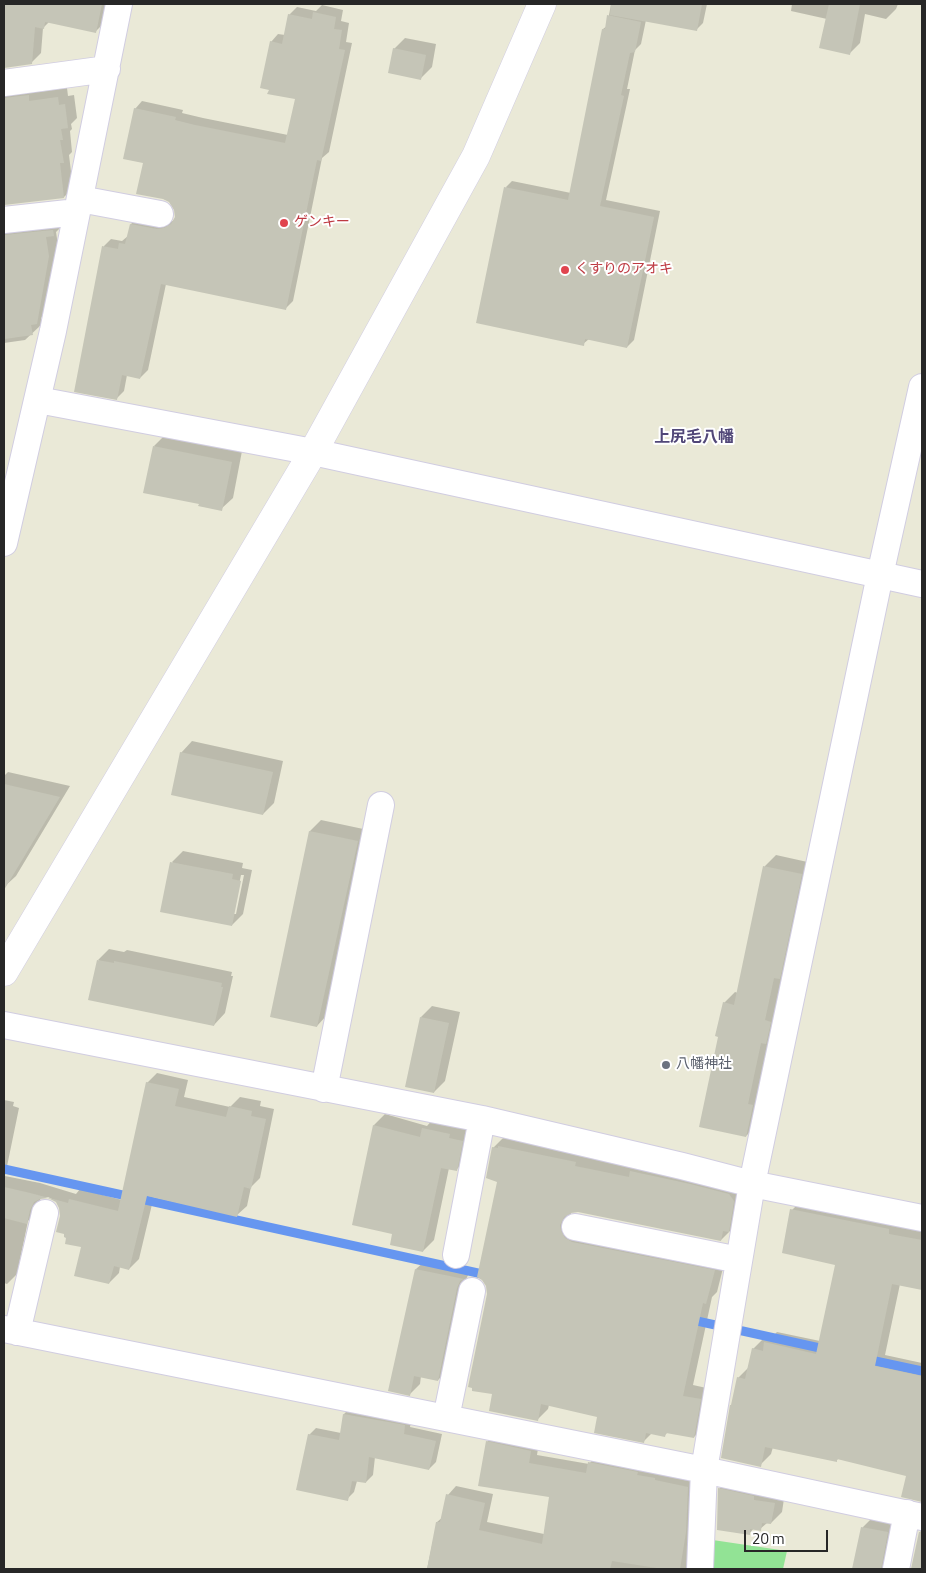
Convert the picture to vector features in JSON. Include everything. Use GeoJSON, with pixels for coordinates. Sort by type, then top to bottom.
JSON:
{"type":"FeatureCollection","features":[{"type":"Feature","properties":{"kind":"street"},"geometry":{"type":"LineString","coordinates":[[4,543],[38,400],[119,4]]}},
{"type":"Feature","properties":{"kind":"street"},"geometry":{"type":"LineString","coordinates":[[4,972],[313,452],[476,156],[542,4]]}},
{"type":"Feature","properties":{"kind":"street"},"geometry":{"type":"LineString","coordinates":[[4,83],[107,69]]}},
{"type":"Feature","properties":{"kind":"street"},"geometry":{"type":"LineString","coordinates":[[4,220],[78,206],[160,214]]}},
{"type":"Feature","properties":{"kind":"street"},"geometry":{"type":"LineString","coordinates":[[700,1569],[704,1470],[752,1184],[880,575],[922,387]]}},
{"type":"Feature","properties":{"kind":"street"},"geometry":{"type":"LineString","coordinates":[[38,400],[313,452],[922,584]]}},
{"type":"Feature","properties":{"kind":"street"},"geometry":{"type":"LineString","coordinates":[[324,1089],[382,805]]}},
{"type":"Feature","properties":{"kind":"street"},"geometry":{"type":"LineString","coordinates":[[4,1025],[482,1119],[752,1184],[922,1218]]}},
{"type":"Feature","properties":{"kind":"street"},"geometry":{"type":"LineString","coordinates":[[456,1255],[482,1119]]}},
{"type":"Feature","properties":{"kind":"street"},"geometry":{"type":"LineString","coordinates":[[46,1213],[11,1331],[704,1470],[914,1515],[896,1569]]}},
{"type":"Feature","properties":{"kind":"street"},"geometry":{"type":"LineString","coordinates":[[575,1227],[738,1260]]}},
{"type":"Feature","properties":{"kind":"street"},"geometry":{"type":"LineString","coordinates":[[446,1418],[472,1291]]}},
{"type":"Feature","properties":{"kind":"green space"},"geometry":{"type":"Polygon","coordinates":[[[706,1539],[787,1551],[783,1569],[705,1569],[706,1539]]]}},
{"type":"Feature","properties":{"kind":"building"},"geometry":{"type":"Polygon","coordinates":[[[4,4],[102,4],[96,33],[45,22],[44,29],[35,27],[32,64],[4,68],[4,4]]]}},
{"type":"Feature","properties":{"kind":"building"},"geometry":{"type":"Polygon","coordinates":[[[611,4],[702,4],[697,31],[610,15],[611,4]]]}},
{"type":"Feature","properties":{"kind":"building"},"geometry":{"type":"Polygon","coordinates":[[[829,4],[860,4],[850,55],[819,48],[829,4]]]}},
{"type":"Feature","properties":{"kind":"building"},"geometry":{"type":"Polygon","coordinates":[[[313,12],[336,17],[334,29],[342,30],[339,49],[345,50],[321,161],[317,160],[286,310],[161,284],[140,379],[122,375],[117,400],[74,392],[102,246],[118,249],[119,243],[125,244],[130,224],[157,229],[164,228],[171,224],[175,217],[174,210],[169,202],[163,199],[136,194],[143,163],[123,159],[134,108],[176,117],[175,120],[195,125],[285,143],[295,99],[267,94],[269,90],[260,88],[270,41],[282,44],[288,14],[312,19],[313,12]]]}},
{"type":"Feature","properties":{"kind":"building","name":"くすりのアオキ"},"geometry":{"type":"Polygon","coordinates":[[[607,15],[641,22],[635,52],[630,53],[621,95],[624,96],[600,206],[654,217],[627,348],[585,339],[584,346],[476,323],[504,187],[568,200],[602,29],[605,29],[607,15]]]}},
{"type":"Feature","properties":{"kind":"building"},"geometry":{"type":"Polygon","coordinates":[[[393,48],[426,55],[421,80],[388,73],[393,48]]]}},
{"type":"Feature","properties":{"kind":"building"},"geometry":{"type":"Polygon","coordinates":[[[29,95],[29,101],[58,97],[59,105],[65,104],[68,128],[61,129],[63,140],[60,140],[64,163],[60,163],[64,198],[4,205],[4,98],[29,95]]]}},
{"type":"Feature","properties":{"kind":"building"},"geometry":{"type":"Polygon","coordinates":[[[53,230],[54,236],[46,237],[49,256],[37,324],[31,325],[33,335],[4,339],[4,235],[53,230]]]}},
{"type":"Feature","properties":{"kind":"building"},"geometry":{"type":"Polygon","coordinates":[[[153,446],[232,462],[222,511],[198,506],[199,504],[143,493],[153,446]]]}},
{"type":"Feature","properties":{"kind":"building"},"geometry":{"type":"Polygon","coordinates":[[[180,752],[273,772],[263,815],[171,795],[180,752]]]}},
{"type":"Feature","properties":{"kind":"building"},"geometry":{"type":"Polygon","coordinates":[[[4,784],[60,797],[4,890],[4,784]]]}},
{"type":"Feature","properties":{"kind":"building"},"geometry":{"type":"Polygon","coordinates":[[[309,831],[358,841],[317,1027],[270,1017],[309,831]]]}},
{"type":"Feature","properties":{"kind":"building"},"geometry":{"type":"Polygon","coordinates":[[[170,862],[233,874],[232,879],[241,881],[232,926],[160,912],[170,862]]]}},
{"type":"Feature","properties":{"kind":"building"},"geometry":{"type":"Polygon","coordinates":[[[763,866],[802,874],[780,979],[774,978],[765,1020],[771,1022],[766,1044],[761,1043],[748,1104],[753,1105],[746,1137],[699,1127],[718,1037],[715,1036],[723,1002],[734,1005],[763,866]]]}},
{"type":"Feature","properties":{"kind":"building"},"geometry":{"type":"Polygon","coordinates":[[[97,960],[114,963],[114,961],[222,983],[221,987],[223,987],[214,1026],[88,1000],[97,960]]]}},
{"type":"Feature","properties":{"kind":"building"},"geometry":{"type":"Polygon","coordinates":[[[420,1017],[449,1023],[434,1093],[405,1087],[420,1017]]]}},
{"type":"Feature","properties":{"kind":"building"},"geometry":{"type":"Polygon","coordinates":[[[146,1082],[179,1089],[175,1106],[226,1117],[229,1106],[252,1111],[251,1116],[266,1119],[251,1189],[244,1187],[237,1217],[147,1196],[129,1270],[114,1266],[109,1284],[74,1276],[81,1247],[65,1244],[66,1238],[64,1234],[56,1232],[60,1216],[56,1202],[48,1198],[34,1202],[27,1224],[4,1218],[4,1187],[30,1193],[68,1203],[69,1199],[118,1211],[146,1082]]]}},
{"type":"Feature","properties":{"kind":"building"},"geometry":{"type":"Polygon","coordinates":[[[373,1125],[420,1137],[422,1128],[450,1134],[449,1138],[463,1141],[457,1171],[441,1168],[423,1252],[390,1245],[392,1234],[352,1225],[373,1125]]]}},
{"type":"Feature","properties":{"kind":"building"},"geometry":{"type":"Polygon","coordinates":[[[498,1146],[576,1162],[575,1166],[629,1177],[630,1171],[690,1184],[729,1194],[734,1201],[729,1232],[723,1231],[721,1241],[578,1212],[564,1217],[560,1225],[565,1238],[572,1242],[715,1270],[706,1304],[703,1303],[683,1396],[701,1399],[694,1438],[666,1433],[665,1437],[646,1433],[644,1443],[594,1433],[597,1417],[541,1404],[538,1421],[489,1411],[492,1394],[472,1391],[472,1388],[468,1387],[487,1294],[486,1286],[477,1277],[497,1182],[486,1178],[492,1147],[498,1148],[498,1146]]]}},
{"type":"Feature","properties":{"kind":"building"},"geometry":{"type":"Polygon","coordinates":[[[790,1209],[889,1229],[889,1234],[922,1240],[922,1290],[892,1284],[875,1366],[922,1376],[922,1502],[901,1497],[906,1476],[837,1459],[837,1462],[765,1447],[761,1467],[721,1458],[737,1377],[745,1379],[752,1348],[763,1351],[764,1342],[816,1354],[835,1265],[782,1253],[790,1209]]]}},
{"type":"Feature","properties":{"kind":"building"},"geometry":{"type":"Polygon","coordinates":[[[415,1269],[464,1279],[460,1281],[457,1288],[438,1381],[414,1376],[410,1396],[388,1391],[415,1269]]]}},
{"type":"Feature","properties":{"kind":"building"},"geometry":{"type":"Polygon","coordinates":[[[343,1414],[405,1425],[404,1434],[436,1441],[429,1470],[369,1457],[366,1483],[352,1481],[348,1501],[296,1490],[308,1434],[339,1440],[343,1414]]]}},
{"type":"Feature","properties":{"kind":"building"},"geometry":{"type":"Polygon","coordinates":[[[486,1441],[531,1451],[529,1463],[586,1473],[588,1462],[638,1472],[637,1475],[688,1487],[686,1532],[680,1569],[663,1569],[612,1561],[610,1569],[427,1569],[436,1522],[440,1522],[446,1494],[485,1503],[479,1530],[542,1544],[549,1497],[478,1486],[486,1441]]]}},
{"type":"Feature","properties":{"kind":"building"},"geometry":{"type":"Polygon","coordinates":[[[718,1488],[754,1496],[754,1500],[775,1503],[771,1524],[762,1523],[761,1531],[750,1529],[750,1535],[717,1530],[718,1488]]]}},
{"type":"Feature","properties":{"kind":"building"},"geometry":{"type":"Polygon","coordinates":[[[861,1527],[888,1532],[881,1569],[852,1569],[861,1527]]]}},
{"type":"Feature","properties":{"kind":"building"},"geometry":{"type":"Polygon","coordinates":[[[919,1532],[922,1532],[922,1569],[911,1569],[919,1532]]]}},
{"type":"Feature","properties":{"kind":"waterway"},"geometry":{"type":"LineString","coordinates":[[4,1169],[487,1275]]}},
{"type":"Feature","properties":{"kind":"waterway"},"geometry":{"type":"LineString","coordinates":[[688,1319],[829,1350]]}},
{"type":"Feature","properties":{"kind":"waterway"},"geometry":{"type":"LineString","coordinates":[[866,1359],[922,1371]]}},
{"type":"Feature","properties":{"kind":"place","name":"ゲンキー"},"geometry":{"type":"Point","coordinates":[284,223]}},
{"type":"Feature","properties":{"kind":"place","name":"くすりのアオキ"},"geometry":{"type":"Point","coordinates":[565,270]}},
{"type":"Feature","properties":{"kind":"place","name":"八幡神社"},"geometry":{"type":"Point","coordinates":[666,1065]}},
{"type":"Feature","properties":{"kind":"district","name":"上尻毛八幡"},"geometry":{"type":"Point","coordinates":[694,438]}}]}
